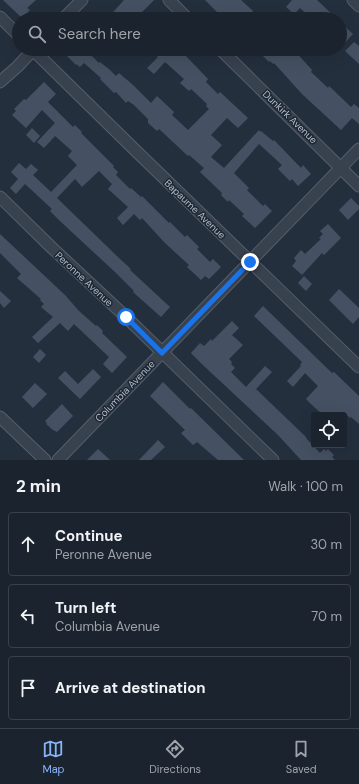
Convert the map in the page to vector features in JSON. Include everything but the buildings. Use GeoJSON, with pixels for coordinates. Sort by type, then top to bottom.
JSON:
{"type":"FeatureCollection","features":[{"type":"Feature","properties":{"kind":"street"},"geometry":{"type":"LineString","coordinates":[[70,12],[82,0]]}},
{"type":"Feature","properties":{"kind":"street"},"geometry":{"type":"LineString","coordinates":[[169,0],[181,12]]}},
{"type":"Feature","properties":{"kind":"street"},"geometry":{"type":"LineString","coordinates":[[353,0],[359,6]]}},
{"type":"Feature","properties":{"kind":"street"},"geometry":{"type":"LineString","coordinates":[[0,17],[12,29]]}},
{"type":"Feature","properties":{"kind":"street"},"geometry":{"type":"LineString","coordinates":[[0,82],[27,56]]}},
{"type":"Feature","properties":{"kind":"street","name":"Bapaume Avenue"},"geometry":{"type":"LineString","coordinates":[[40,56],[359,367]]}},
{"type":"Feature","properties":{"kind":"street","name":"Dunkirk Avenue"},"geometry":{"type":"LineString","coordinates":[[227,56],[359,186]]}},
{"type":"Feature","properties":{"kind":"street","name":"Columbia Avenue"},"geometry":{"type":"LineString","coordinates":[[58,460],[359,149]]}},
{"type":"Feature","properties":{"kind":"street","name":"Peronne Avenue"},"geometry":{"type":"LineString","coordinates":[[0,197],[273,460]]}},
{"type":"Feature","properties":{"kind":"street"},"geometry":{"type":"LineString","coordinates":[[0,417],[46,460]]}},
{"type":"Feature","properties":{"kind":"route"},"geometry":{"type":"LineString","coordinates":[[126,317],[162,353],[250,262]]}}]}
